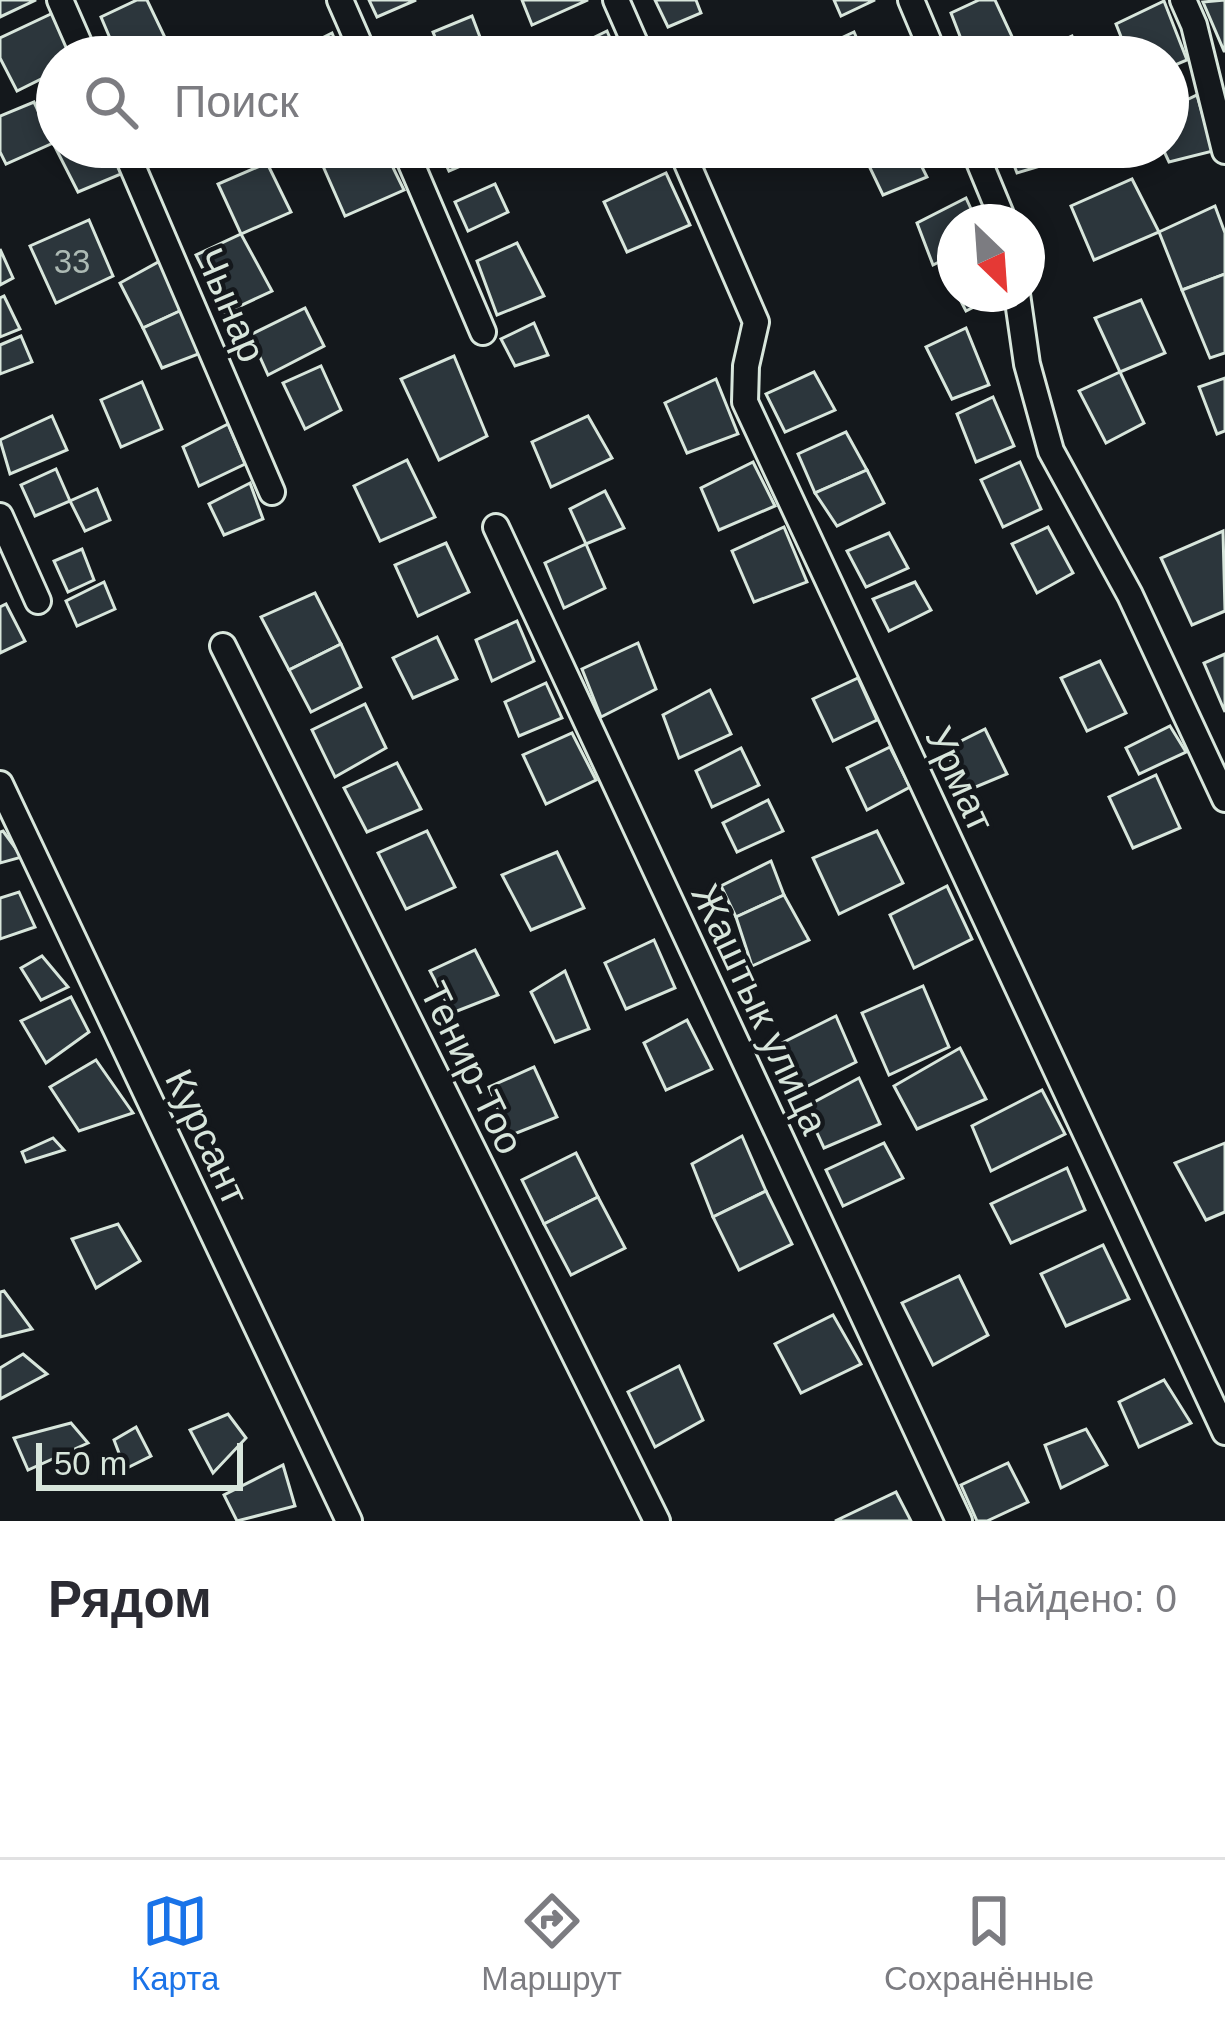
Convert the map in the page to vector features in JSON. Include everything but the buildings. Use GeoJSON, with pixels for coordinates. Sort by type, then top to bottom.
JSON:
{"type":"FeatureCollection","features":[{"type":"Feature","properties":{"kind":"street"},"geometry":{"type":"LineString","coordinates":[[60,0],[76,36]]}},
{"type":"Feature","properties":{"kind":"street"},"geometry":{"type":"LineString","coordinates":[[340,0],[356,36]]}},
{"type":"Feature","properties":{"kind":"street"},"geometry":{"type":"LineString","coordinates":[[616,0],[632,36]]}},
{"type":"Feature","properties":{"kind":"street"},"geometry":{"type":"LineString","coordinates":[[910,0],[926,36]]}},
{"type":"Feature","properties":{"kind":"street"},"geometry":{"type":"LineString","coordinates":[[1183,0],[1194,25],[1225,151]]}},
{"type":"Feature","properties":{"kind":"street","name":"Чынар"},"geometry":{"type":"LineString","coordinates":[[133,168],[272,492]]}},
{"type":"Feature","properties":{"kind":"street"},"geometry":{"type":"LineString","coordinates":[[413,168],[483,332]]}},
{"type":"Feature","properties":{"kind":"street","name":"Урмат"},"geometry":{"type":"LineString","coordinates":[[689,168],[756,322],[746,366],[745,402],[1225,1432]]}},
{"type":"Feature","properties":{"kind":"street"},"geometry":{"type":"LineString","coordinates":[[982,168],[997,204]]}},
{"type":"Feature","properties":{"kind":"street"},"geometry":{"type":"LineString","coordinates":[[1020,312],[1027,364],[1051,451],[1130,595],[1225,799]]}},
{"type":"Feature","properties":{"kind":"street"},"geometry":{"type":"LineString","coordinates":[[0,516],[38,601]]}},
{"type":"Feature","properties":{"kind":"street","name":"Жаштык улица"},"geometry":{"type":"LineString","coordinates":[[496,527],[958,1521]]}},
{"type":"Feature","properties":{"kind":"street","name":"Тенир-Тоо"},"geometry":{"type":"LineString","coordinates":[[223,646],[657,1521]]}},
{"type":"Feature","properties":{"kind":"street","name":"Курсант"},"geometry":{"type":"LineString","coordinates":[[0,784],[349,1521]]}}]}
